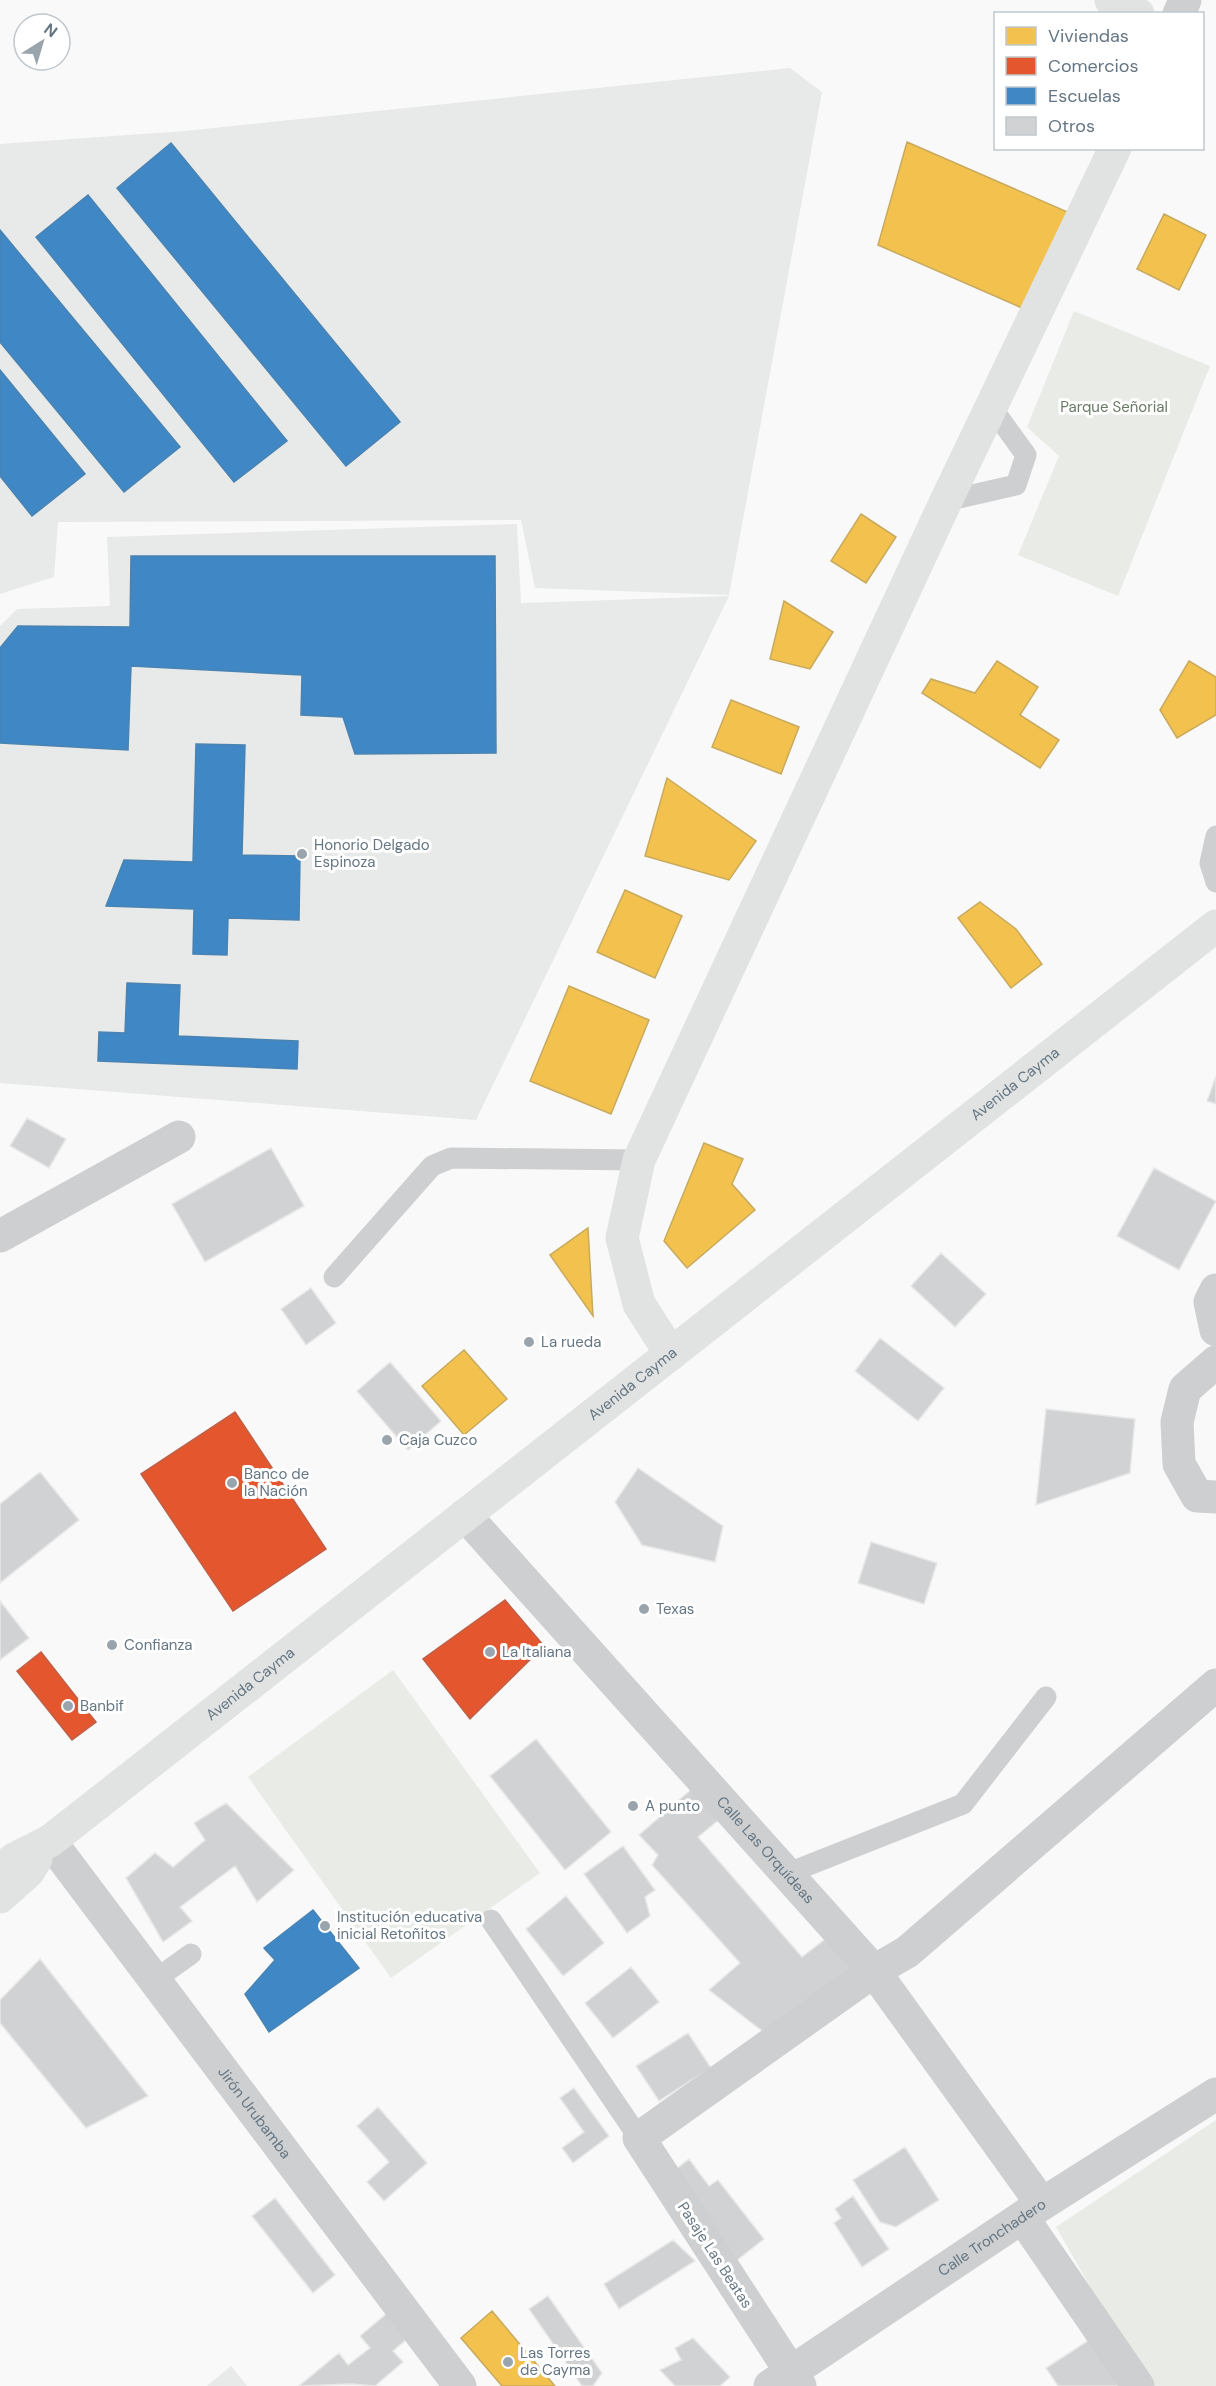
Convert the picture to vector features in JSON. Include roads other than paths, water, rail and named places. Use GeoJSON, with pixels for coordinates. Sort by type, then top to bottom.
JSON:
{"type":"FeatureCollection","features":[{"type":"Feature","properties":{"kind":"main road"},"geometry":{"type":"LineString","coordinates":[[1111,0],[1134,12]]}},
{"type":"Feature","properties":{"kind":"main road"},"geometry":{"type":"LineString","coordinates":[[671,1354],[639,1304],[622,1238],[639,1160],[946,501],[1114,150]]}},
{"type":"Feature","properties":{"kind":"main road","name":"Avenida Cayma"},"geometry":{"type":"LineString","coordinates":[[0,1869],[50,1841],[1216,926]]}},
{"type":"Feature","properties":{"kind":"main road","name":"Avenida Cayma"},"geometry":{"type":"LineString","coordinates":[[0,1897],[28,1872],[50,1841]]}},
{"type":"Feature","properties":{"kind":"street"},"geometry":{"type":"LineString","coordinates":[[0,1236],[179,1137]]}},
{"type":"Feature","properties":{"kind":"street"},"geometry":{"type":"LineString","coordinates":[[1216,1290],[1210,1302],[1216,1330]]}},
{"type":"Feature","properties":{"kind":"street"},"geometry":{"type":"LineString","coordinates":[[1216,1362],[1185,1389],[1177,1422],[1179,1464],[1197,1496],[1216,1497]]}},
{"type":"Feature","properties":{"kind":"street","name":"Calle Las Orquídeas"},"geometry":{"type":"LineString","coordinates":[[465,1515],[874,1971],[1032,2211],[1138,2386]]}},
{"type":"Feature","properties":{"kind":"street"},"geometry":{"type":"LineString","coordinates":[[639,2138],[874,1971],[906,1952],[1216,1685]]}},
{"type":"Feature","properties":{"kind":"street","name":"Jirón Urubamba"},"geometry":{"type":"LineString","coordinates":[[50,1841],[460,2386]]}},
{"type":"Feature","properties":{"kind":"street","name":"Calle Tronchadero"},"geometry":{"type":"LineString","coordinates":[[787,2381],[1032,2211],[1216,2094]]}},
{"type":"Feature","properties":{"kind":"street","name":"Pasaje Las Beatas"},"geometry":{"type":"LineString","coordinates":[[639,2138],[787,2381]]}},
{"type":"Feature","properties":{"kind":"lane"},"geometry":{"type":"LineString","coordinates":[[946,501],[1016,485],[1026,455],[992,408]]}},
{"type":"Feature","properties":{"kind":"lane"},"geometry":{"type":"LineString","coordinates":[[1216,836],[1210,863],[1216,882]]}},
{"type":"Feature","properties":{"kind":"lane"},"geometry":{"type":"LineString","coordinates":[[334,1277],[432,1166],[442,1160],[451,1158],[639,1160]]}},
{"type":"Feature","properties":{"kind":"lane"},"geometry":{"type":"LineString","coordinates":[[786,1874],[963,1804],[1046,1697]]}},
{"type":"Feature","properties":{"kind":"lane"},"geometry":{"type":"LineString","coordinates":[[491,1920],[639,2138]]}},
{"type":"Feature","properties":{"kind":"lane"},"geometry":{"type":"LineString","coordinates":[[156,1979],[191,1954]]}},
{"type":"Feature","properties":{"kind":"place","name":"Honorio Delgado Espinoza"},"geometry":{"type":"Point","coordinates":[302,854]}},
{"type":"Feature","properties":{"kind":"place","name":"La rueda"},"geometry":{"type":"Point","coordinates":[529,1342]}},
{"type":"Feature","properties":{"kind":"place","name":"Caja Cuzco"},"geometry":{"type":"Point","coordinates":[387,1440]}},
{"type":"Feature","properties":{"kind":"place","name":"Banco de la Nación"},"geometry":{"type":"Point","coordinates":[232,1483]}},
{"type":"Feature","properties":{"kind":"place","name":"Texas"},"geometry":{"type":"Point","coordinates":[644,1609]}},
{"type":"Feature","properties":{"kind":"place","name":"Confianza"},"geometry":{"type":"Point","coordinates":[112,1645]}},
{"type":"Feature","properties":{"kind":"place","name":"La Italiana"},"geometry":{"type":"Point","coordinates":[490,1652]}},
{"type":"Feature","properties":{"kind":"place","name":"Banbif"},"geometry":{"type":"Point","coordinates":[68,1706]}},
{"type":"Feature","properties":{"kind":"place","name":"A punto"},"geometry":{"type":"Point","coordinates":[633,1806]}},
{"type":"Feature","properties":{"kind":"place","name":"Institución educativa inicial Retoñitos"},"geometry":{"type":"Point","coordinates":[325,1926]}},
{"type":"Feature","properties":{"kind":"place","name":"Las Torres de Cayma"},"geometry":{"type":"Point","coordinates":[508,2362]}},
{"type":"Feature","properties":{"kind":"park label","name":"Parque Señorial"},"geometry":{"type":"Point","coordinates":[1114,407]}}]}
